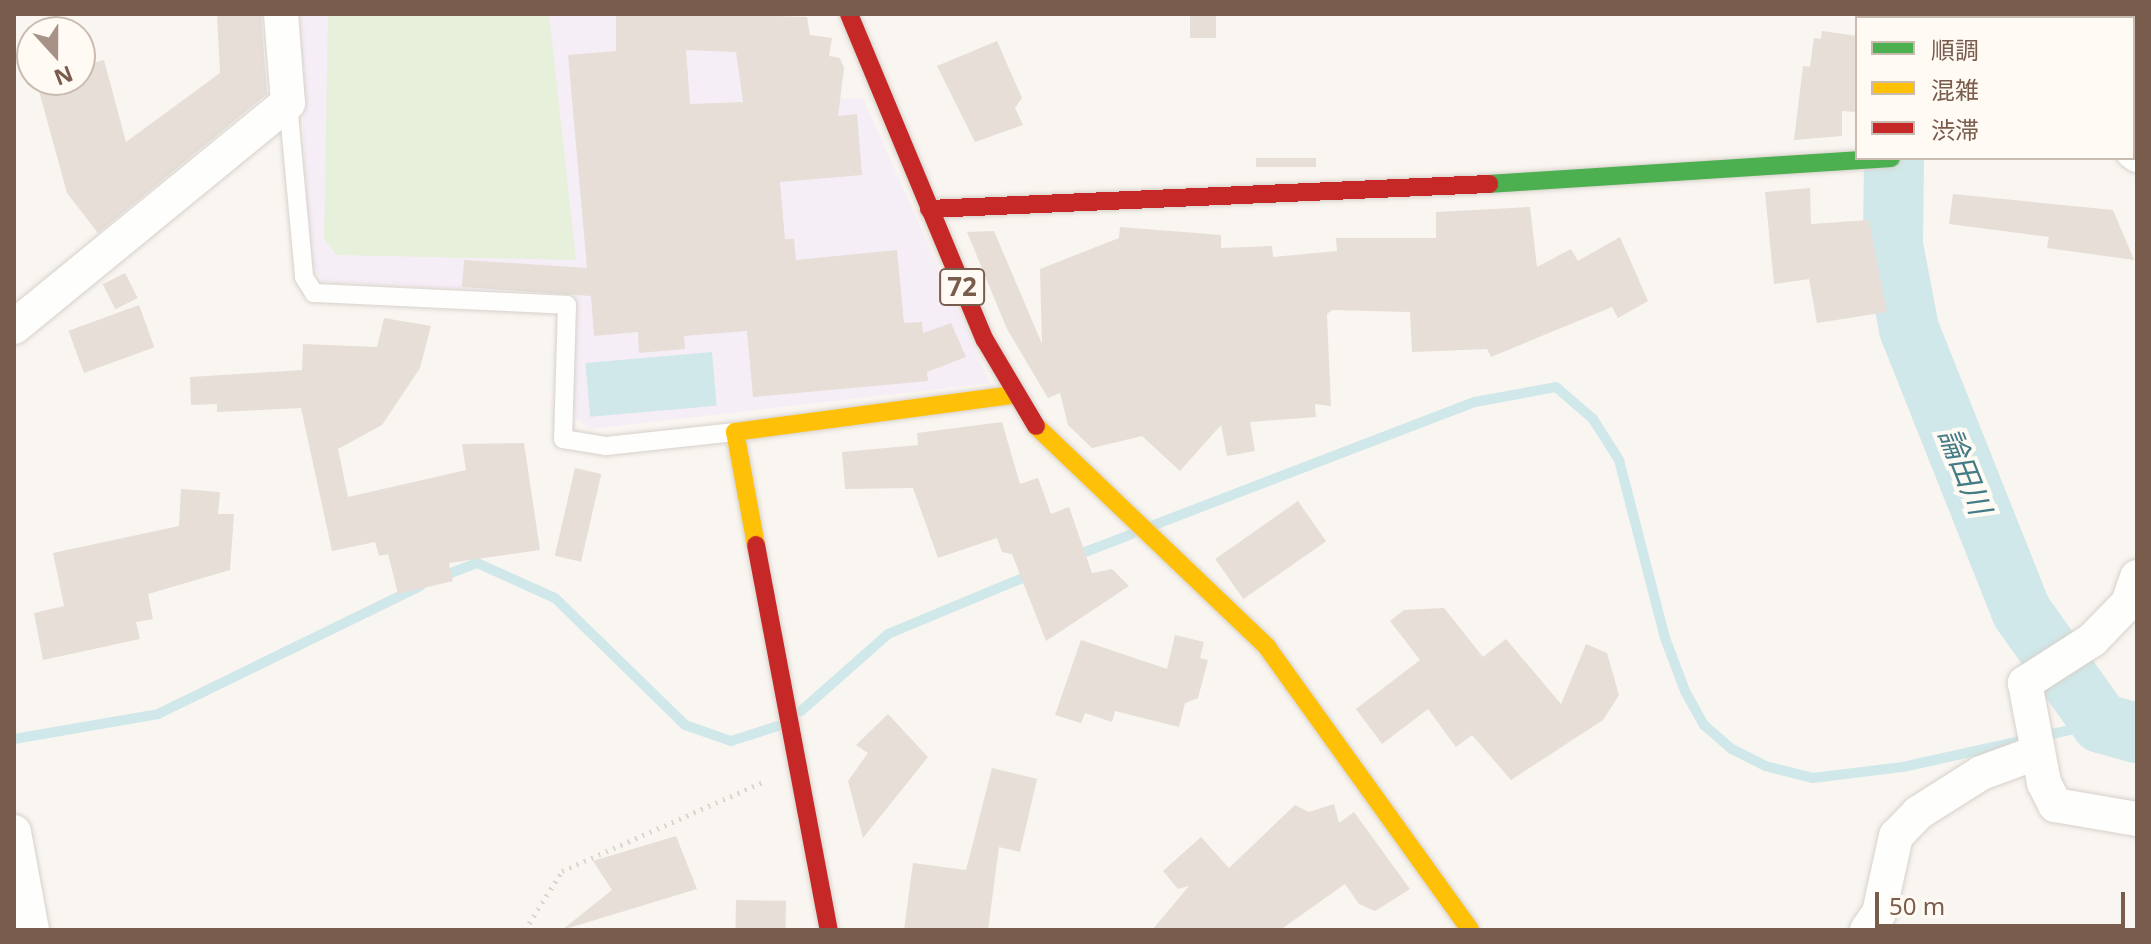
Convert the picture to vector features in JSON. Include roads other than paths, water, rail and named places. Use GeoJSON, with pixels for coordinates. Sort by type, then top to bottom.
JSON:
{"type":"FeatureCollection","features":[{"type":"Feature","properties":{"kind":"street"},"geometry":{"type":"LineString","coordinates":[[14,327],[288,103],[281,14]]}},
{"type":"Feature","properties":{"kind":"street","name":"72"},"geometry":{"type":"LineString","coordinates":[[849,14],[929,209],[1014,395],[1073,471],[1267,647],[1470,930]]}},
{"type":"Feature","properties":{"kind":"street"},"geometry":{"type":"LineString","coordinates":[[929,209],[1535,182],[1861,160]]}},
{"type":"Feature","properties":{"kind":"street"},"geometry":{"type":"LineString","coordinates":[[829,930],[802,764],[735,432],[1014,395]]}},
{"type":"Feature","properties":{"kind":"street"},"geometry":{"type":"LineString","coordinates":[[2137,577],[2128,603],[2092,640],[2025,683],[2038,752],[2055,805],[2137,819]]}},
{"type":"Feature","properties":{"kind":"street"},"geometry":{"type":"LineString","coordinates":[[1867,930],[1879,913],[1896,836],[1918,813],[1981,773],[2038,752]]}},
{"type":"Feature","properties":{"kind":"street"},"geometry":{"type":"LineString","coordinates":[[14,832],[32,930]]}},
{"type":"Feature","properties":{"kind":"lane"},"geometry":{"type":"LineString","coordinates":[[288,103],[304,277],[314,293],[567,305],[563,439],[606,446],[735,432]]}},
{"type":"Feature","properties":{"kind":"water"},"geometry":{"type":"Polygon","coordinates":[[[712,352],[717,406],[590,417],[585,363],[712,352]]]}},
{"type":"Feature","properties":{"kind":"waterway","name":"論田川"},"geometry":{"type":"LineString","coordinates":[[1894,160],[1893,245],[1909,329],[2021,611],[2101,723],[2137,733]]}},
{"type":"Feature","properties":{"kind":"waterway"},"geometry":{"type":"LineString","coordinates":[[1154,525],[1475,402],[1556,387],[1593,419],[1619,460],[1665,638],[1685,691],[1704,725],[1732,749],[1765,766],[1813,778],[1903,767],[2101,723]]}},
{"type":"Feature","properties":{"kind":"waterway"},"geometry":{"type":"LineString","coordinates":[[1072,557],[1132,534]]}},
{"type":"Feature","properties":{"kind":"waterway"},"geometry":{"type":"LineString","coordinates":[[438,578],[477,563],[555,598],[685,725],[731,741],[778,726]]}},
{"type":"Feature","properties":{"kind":"waterway"},"geometry":{"type":"LineString","coordinates":[[801,711],[888,634],[1032,574]]}},
{"type":"Feature","properties":{"kind":"waterway"},"geometry":{"type":"LineString","coordinates":[[14,739],[158,714],[420,586]]}}]}
